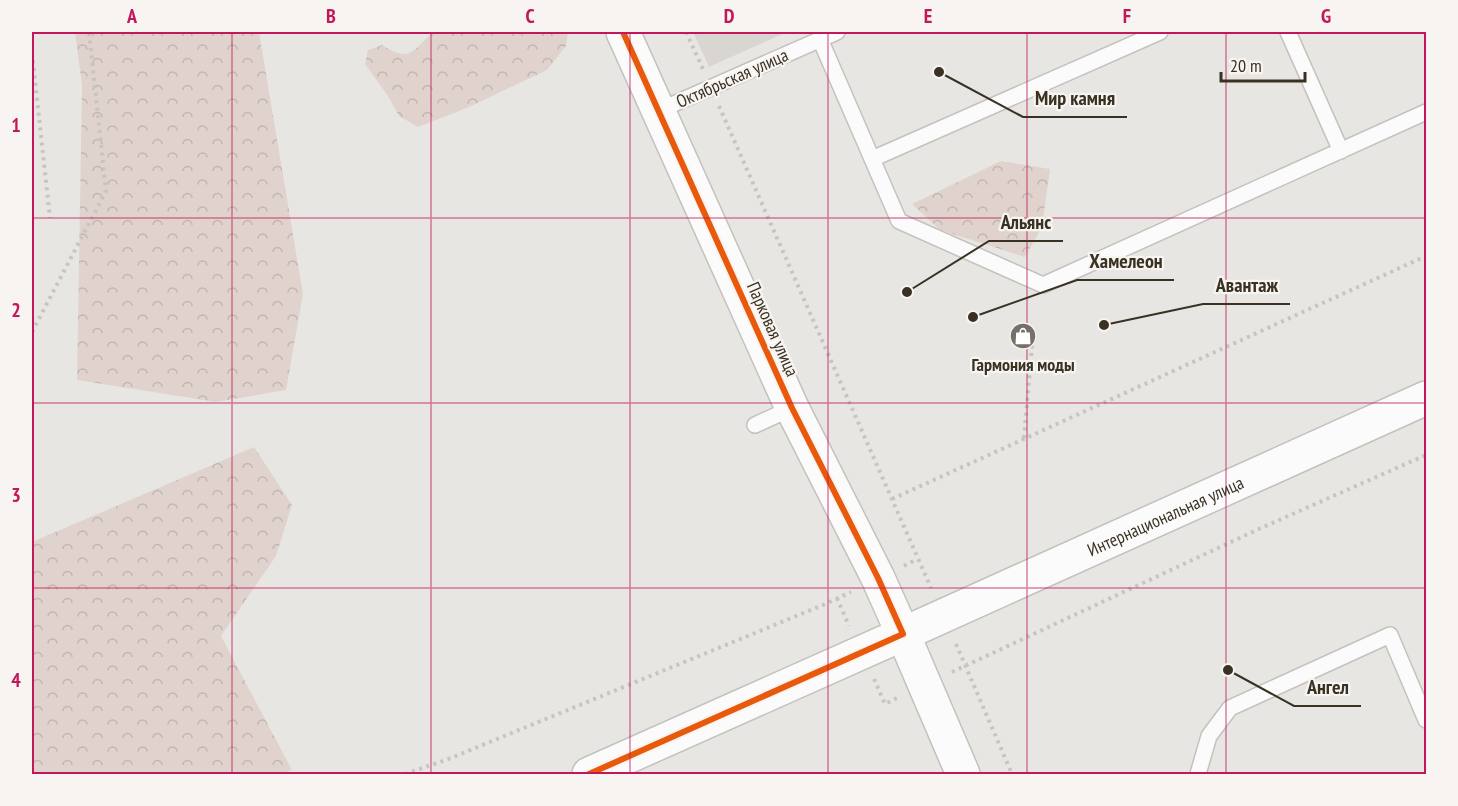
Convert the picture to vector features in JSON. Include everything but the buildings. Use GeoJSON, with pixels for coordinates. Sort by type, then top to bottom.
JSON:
{"type":"FeatureCollection","features":[{"type":"Feature","properties":{"kind":"street","name":"Парковая улица"},"geometry":{"type":"LineString","coordinates":[[623,32],[792,408],[878,578],[963,774]]}},
{"type":"Feature","properties":{"kind":"street","name":"Интернациональная улица"},"geometry":{"type":"LineString","coordinates":[[589,774],[1426,398]]}},
{"type":"Feature","properties":{"kind":"lane","name":"Октябрьская улица"},"geometry":{"type":"LineString","coordinates":[[660,110],[837,32]]}},
{"type":"Feature","properties":{"kind":"lane"},"geometry":{"type":"LineString","coordinates":[[872,159],[1160,32]]}},
{"type":"Feature","properties":{"kind":"lane"},"geometry":{"type":"LineString","coordinates":[[1288,32],[1341,151]]}},
{"type":"Feature","properties":{"kind":"lane"},"geometry":{"type":"LineString","coordinates":[[820,39],[899,221],[1043,285],[1426,112]]}},
{"type":"Feature","properties":{"kind":"lane"},"geometry":{"type":"LineString","coordinates":[[754,425],[792,408]]}},
{"type":"Feature","properties":{"kind":"lane"},"geometry":{"type":"LineString","coordinates":[[1198,774],[1209,736],[1230,708],[1390,635],[1426,720]]}},
{"type":"Feature","properties":{"kind":"path"},"geometry":{"type":"LineString","coordinates":[[32,332],[106,191],[89,32]]}},
{"type":"Feature","properties":{"kind":"path"},"geometry":{"type":"LineString","coordinates":[[686,32],[1012,774]]}},
{"type":"Feature","properties":{"kind":"path"},"geometry":{"type":"LineString","coordinates":[[32,53],[50,218]]}},
{"type":"Feature","properties":{"kind":"path"},"geometry":{"type":"LineString","coordinates":[[892,499],[1426,256]]}},
{"type":"Feature","properties":{"kind":"path"},"geometry":{"type":"LineString","coordinates":[[1024,438],[1033,335]]}},
{"type":"Feature","properties":{"kind":"path"},"geometry":{"type":"LineString","coordinates":[[966,666],[1250,533],[1426,455]]}},
{"type":"Feature","properties":{"kind":"path"},"geometry":{"type":"LineString","coordinates":[[405,774],[457,756],[823,605],[917,559]]}},
{"type":"Feature","properties":{"kind":"shaded area"},"geometry":{"type":"Polygon","coordinates":[[[693,32],[787,32],[709,67],[693,32]]]}},
{"type":"Feature","properties":{"kind":"green space"},"geometry":{"type":"Polygon","coordinates":[[[75,32],[259,32],[303,294],[286,390],[216,402],[77,380],[82,85],[75,32]]]}},
{"type":"Feature","properties":{"kind":"green space"},"geometry":{"type":"Polygon","coordinates":[[[436,32],[568,32],[566,46],[547,70],[469,107],[418,127],[399,116],[365,64],[368,50],[382,45],[398,53],[409,53],[436,32]]]}},
{"type":"Feature","properties":{"kind":"green space"},"geometry":{"type":"Polygon","coordinates":[[[1001,161],[1050,169],[1042,227],[1025,257],[940,230],[912,204],[1001,161]]]}},
{"type":"Feature","properties":{"kind":"green space"},"geometry":{"type":"Polygon","coordinates":[[[254,447],[292,505],[276,556],[221,636],[292,770],[282,774],[32,774],[32,542],[254,447]]]}},
{"type":"Feature","properties":{"kind":"cycle path"},"geometry":{"type":"LineString","coordinates":[[589,774],[903,634],[878,578],[792,408],[623,32]]}},
{"type":"Feature","properties":{"kind":"place","name":"Мир камня"},"geometry":{"type":"Point","coordinates":[939,72]}},
{"type":"Feature","properties":{"kind":"place","name":"Альянс"},"geometry":{"type":"Point","coordinates":[907,292]}},
{"type":"Feature","properties":{"kind":"place","name":"Хамелеон"},"geometry":{"type":"Point","coordinates":[973,317]}},
{"type":"Feature","properties":{"kind":"place","name":"Авантаж"},"geometry":{"type":"Point","coordinates":[1104,325]}},
{"type":"Feature","properties":{"kind":"place","name":"Гармония моды"},"geometry":{"type":"Point","coordinates":[1023,336]}},
{"type":"Feature","properties":{"kind":"place","name":"Ангел"},"geometry":{"type":"Point","coordinates":[1228,670]}}]}
